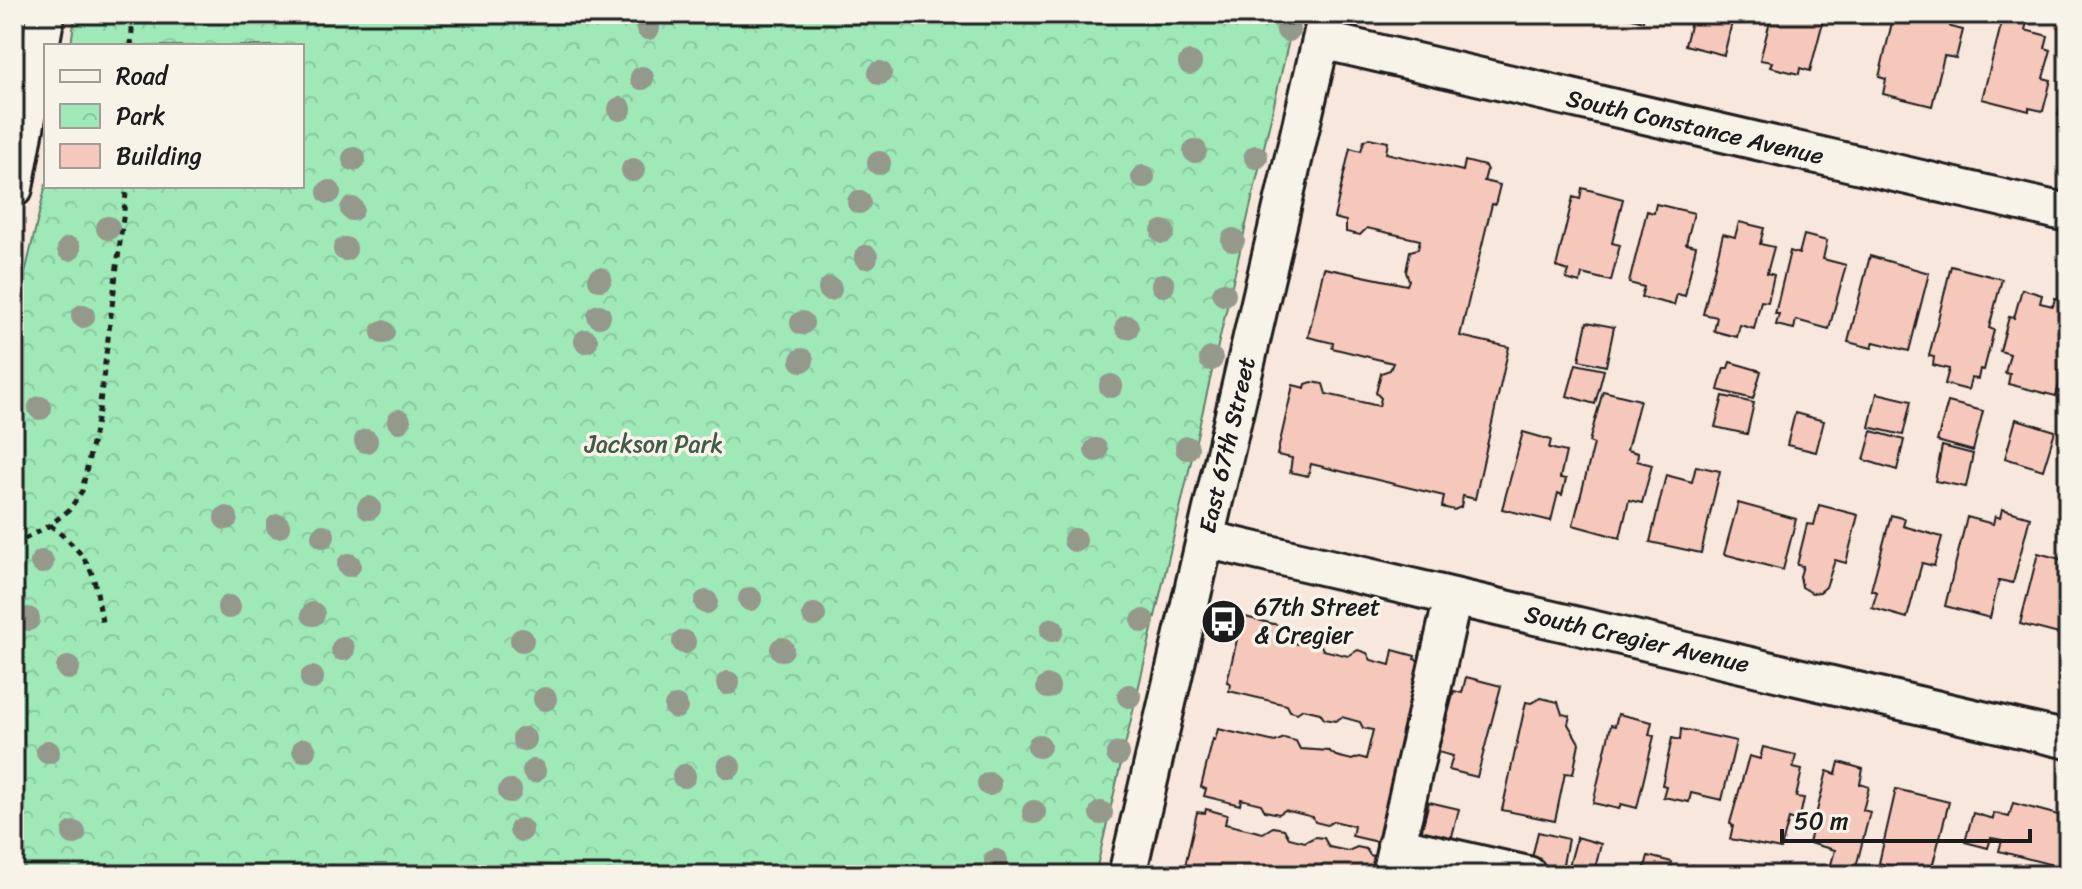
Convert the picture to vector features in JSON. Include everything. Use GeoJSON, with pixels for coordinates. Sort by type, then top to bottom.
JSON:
{"type":"FeatureCollection","features":[{"type":"Feature","properties":{"kind":"street"},"geometry":{"type":"LineString","coordinates":[[14,188],[46,14]]}},
{"type":"Feature","properties":{"kind":"street","name":"South Constance Avenue"},"geometry":{"type":"LineString","coordinates":[[1324,27],[2068,213]]}},
{"type":"Feature","properties":{"kind":"street","name":"East 67th Street"},"geometry":{"type":"LineString","coordinates":[[1127,875],[1324,27]]}},
{"type":"Feature","properties":{"kind":"street","name":"South Cregier Avenue"},"geometry":{"type":"LineString","coordinates":[[1205,539],[2068,740]]}},
{"type":"Feature","properties":{"kind":"street"},"geometry":{"type":"LineString","coordinates":[[1453,597],[1393,860],[1528,875]]}},
{"type":"Feature","properties":{"kind":"path"},"geometry":{"type":"LineString","coordinates":[[131,44],[133,14]]}},
{"type":"Feature","properties":{"kind":"path"},"geometry":{"type":"LineString","coordinates":[[14,545],[50,525],[69,510],[82,491],[99,411],[127,188]]}},
{"type":"Feature","properties":{"kind":"path"},"geometry":{"type":"LineString","coordinates":[[50,525],[78,547],[95,577],[102,622]]}},
{"type":"Feature","properties":{"kind":"green space","name":"Jackson Park"},"geometry":{"type":"Polygon","coordinates":[[[75,14],[1295,14],[1095,875],[14,875],[14,320],[45,188],[304,188],[304,44],[71,44],[75,14]]]}},
{"type":"Feature","properties":{"kind":"building"},"geometry":{"type":"Polygon","coordinates":[[[1618,14],[1644,14],[1643,21],[1618,14]]]}},
{"type":"Feature","properties":{"kind":"building"},"geometry":{"type":"Polygon","coordinates":[[[1693,14],[1734,14],[1724,55],[1685,45],[1693,14]]]}},
{"type":"Feature","properties":{"kind":"building"},"geometry":{"type":"Polygon","coordinates":[[[1772,14],[1825,14],[1810,71],[1800,68],[1799,74],[1770,67],[1772,62],[1760,60],[1772,14]]]}},
{"type":"Feature","properties":{"kind":"building"},"geometry":{"type":"Polygon","coordinates":[[[1894,14],[1932,14],[1931,18],[1951,22],[1950,27],[1963,30],[1956,58],[1944,56],[1932,106],[1883,94],[1886,79],[1879,77],[1894,14]]]}},
{"type":"Feature","properties":{"kind":"building"},"geometry":{"type":"Polygon","coordinates":[[[2004,14],[2028,18],[2025,30],[2048,36],[2045,48],[2051,50],[2043,78],[2051,80],[2043,111],[2029,108],[2029,111],[1982,99],[2004,14]]]}},
{"type":"Feature","properties":{"kind":"building"},"geometry":{"type":"Polygon","coordinates":[[[2068,77],[2068,118],[2058,115],[2068,77]]]}},
{"type":"Feature","properties":{"kind":"building"},"geometry":{"type":"Polygon","coordinates":[[[1369,138],[1388,142],[1386,153],[1463,171],[1465,161],[1485,166],[1484,181],[1500,185],[1495,205],[1492,204],[1460,336],[1509,347],[1475,499],[1463,496],[1461,507],[1454,510],[1442,507],[1444,496],[1311,464],[1308,476],[1290,472],[1292,458],[1277,455],[1293,385],[1305,388],[1312,382],[1323,384],[1326,394],[1379,406],[1381,398],[1376,393],[1381,373],[1390,370],[1393,363],[1332,348],[1333,343],[1308,337],[1324,268],[1407,285],[1409,280],[1406,272],[1410,251],[1418,249],[1420,240],[1367,228],[1360,235],[1346,232],[1346,221],[1334,218],[1350,148],[1361,151],[1364,141],[1369,138]]]}},
{"type":"Feature","properties":{"kind":"building"},"geometry":{"type":"Polygon","coordinates":[[[1582,188],[1623,199],[1612,243],[1620,245],[1611,281],[1582,274],[1580,283],[1566,279],[1569,271],[1556,267],[1573,197],[1580,199],[1582,188]]]}},
{"type":"Feature","properties":{"kind":"building"},"geometry":{"type":"Polygon","coordinates":[[[1656,204],[1694,213],[1686,244],[1696,246],[1685,296],[1677,294],[1674,305],[1641,297],[1644,287],[1629,283],[1647,211],[1654,213],[1656,204]]]}},
{"type":"Feature","properties":{"kind":"building"},"geometry":{"type":"Polygon","coordinates":[[[1739,222],[1764,228],[1760,244],[1774,247],[1767,273],[1774,275],[1768,302],[1761,301],[1754,329],[1740,325],[1737,337],[1714,331],[1717,317],[1703,314],[1723,234],[1735,237],[1739,222]]]}},
{"type":"Feature","properties":{"kind":"building"},"geometry":{"type":"Polygon","coordinates":[[[1804,235],[1827,241],[1823,259],[1846,265],[1829,329],[1796,320],[1794,329],[1776,325],[1779,314],[1775,314],[1790,251],[1799,254],[1804,235]]]}},
{"type":"Feature","properties":{"kind":"building"},"geometry":{"type":"Polygon","coordinates":[[[1870,256],[1929,273],[1909,351],[1874,342],[1872,348],[1848,342],[1870,256]]]}},
{"type":"Feature","properties":{"kind":"building"},"geometry":{"type":"Polygon","coordinates":[[[1951,266],[2002,279],[1989,328],[1994,330],[1984,370],[1980,369],[1978,379],[1971,378],[1968,390],[1945,384],[1949,369],[1933,365],[1934,357],[1929,356],[1951,266]]]}},
{"type":"Feature","properties":{"kind":"building"},"geometry":{"type":"Polygon","coordinates":[[[2022,289],[2042,295],[2040,303],[2053,306],[2055,298],[2068,301],[2068,350],[2056,396],[2008,384],[2010,374],[2005,373],[2010,354],[2000,351],[2009,317],[2014,318],[2022,289]]]}},
{"type":"Feature","properties":{"kind":"building"},"geometry":{"type":"Polygon","coordinates":[[[1587,322],[1614,327],[1606,366],[1579,360],[1587,322]]]}},
{"type":"Feature","properties":{"kind":"building"},"geometry":{"type":"Polygon","coordinates":[[[1730,362],[1761,371],[1753,399],[1718,390],[1724,368],[1728,368],[1730,362]]]}},
{"type":"Feature","properties":{"kind":"building"},"geometry":{"type":"Polygon","coordinates":[[[1576,364],[1604,370],[1595,404],[1567,396],[1576,364]]]}},
{"type":"Feature","properties":{"kind":"building"},"geometry":{"type":"Polygon","coordinates":[[[1603,391],[1640,400],[1627,450],[1638,453],[1637,461],[1652,465],[1642,503],[1629,500],[1620,538],[1573,525],[1594,444],[1589,442],[1603,391]]]}},
{"type":"Feature","properties":{"kind":"building"},"geometry":{"type":"Polygon","coordinates":[[[1877,393],[1911,401],[1903,435],[1869,427],[1877,393]]]}},
{"type":"Feature","properties":{"kind":"building"},"geometry":{"type":"Polygon","coordinates":[[[1723,396],[1754,403],[1747,434],[1715,427],[1723,396]]]}},
{"type":"Feature","properties":{"kind":"building"},"geometry":{"type":"Polygon","coordinates":[[[1948,402],[1983,411],[1973,451],[1937,441],[1948,402]]]}},
{"type":"Feature","properties":{"kind":"building"},"geometry":{"type":"Polygon","coordinates":[[[1795,413],[1824,421],[1816,452],[1787,445],[1795,413]]]}},
{"type":"Feature","properties":{"kind":"building"},"geometry":{"type":"Polygon","coordinates":[[[2016,419],[2055,431],[2043,470],[2005,458],[2016,419]]]}},
{"type":"Feature","properties":{"kind":"building"},"geometry":{"type":"Polygon","coordinates":[[[1872,431],[1904,440],[1897,470],[1864,460],[1872,431]]]}},
{"type":"Feature","properties":{"kind":"building"},"geometry":{"type":"Polygon","coordinates":[[[1523,432],[1551,440],[1549,448],[1566,452],[1560,478],[1566,479],[1562,495],[1558,493],[1551,521],[1502,509],[1523,432]]]}},
{"type":"Feature","properties":{"kind":"building"},"geometry":{"type":"Polygon","coordinates":[[[1942,446],[1973,454],[1966,487],[1935,481],[1942,446]]]}},
{"type":"Feature","properties":{"kind":"building"},"geometry":{"type":"Polygon","coordinates":[[[1696,466],[1720,471],[1701,553],[1650,542],[1666,475],[1692,482],[1696,466]]]}},
{"type":"Feature","properties":{"kind":"building"},"geometry":{"type":"Polygon","coordinates":[[[1738,503],[1796,519],[1783,570],[1724,554],[1738,503]]]}},
{"type":"Feature","properties":{"kind":"building"},"geometry":{"type":"Polygon","coordinates":[[[1819,505],[1858,515],[1846,563],[1835,560],[1826,587],[1812,593],[1802,587],[1800,576],[1803,566],[1797,565],[1807,524],[1814,525],[1819,505]]]}},
{"type":"Feature","properties":{"kind":"building"},"geometry":{"type":"Polygon","coordinates":[[[2002,509],[2030,517],[2013,583],[1999,580],[1990,618],[1945,606],[1967,517],[1993,524],[1995,516],[2000,518],[2002,509]]]}},
{"type":"Feature","properties":{"kind":"building"},"geometry":{"type":"Polygon","coordinates":[[[1891,515],[1905,519],[1903,526],[1942,537],[1934,566],[1922,563],[1907,618],[1872,608],[1877,592],[1871,590],[1891,515]]]}},
{"type":"Feature","properties":{"kind":"building"},"geometry":{"type":"Polygon","coordinates":[[[2038,553],[2068,561],[2068,601],[2059,634],[2020,624],[2038,553]]]}},
{"type":"Feature","properties":{"kind":"building"},"geometry":{"type":"Polygon","coordinates":[[[1245,617],[1282,626],[1279,639],[1298,644],[1306,639],[1320,643],[1323,650],[1348,656],[1358,650],[1367,653],[1371,660],[1390,665],[1393,650],[1428,663],[1391,845],[1352,836],[1354,826],[1334,821],[1327,825],[1315,822],[1313,817],[1285,810],[1279,814],[1265,811],[1261,804],[1241,799],[1240,805],[1204,796],[1206,789],[1201,787],[1218,729],[1275,742],[1284,738],[1296,741],[1300,749],[1329,751],[1352,760],[1359,757],[1366,759],[1373,730],[1342,717],[1335,721],[1303,709],[1297,713],[1290,711],[1287,705],[1229,691],[1230,683],[1227,682],[1245,617]]]}},
{"type":"Feature","properties":{"kind":"building"},"geometry":{"type":"Polygon","coordinates":[[[1466,677],[1501,686],[1477,777],[1449,770],[1453,756],[1438,752],[1454,691],[1462,693],[1466,677]]]}},
{"type":"Feature","properties":{"kind":"building"},"geometry":{"type":"Polygon","coordinates":[[[1541,698],[1558,702],[1562,714],[1570,716],[1568,724],[1579,743],[1573,774],[1565,773],[1555,821],[1502,810],[1526,702],[1541,698]]]}},
{"type":"Feature","properties":{"kind":"building"},"geometry":{"type":"Polygon","coordinates":[[[1618,714],[1652,722],[1649,735],[1654,736],[1637,808],[1621,804],[1619,809],[1593,803],[1611,725],[1615,726],[1618,714]]]}},
{"type":"Feature","properties":{"kind":"building"},"geometry":{"type":"Polygon","coordinates":[[[1681,729],[1736,741],[1722,800],[1691,793],[1689,802],[1663,797],[1666,786],[1662,785],[1672,738],[1680,740],[1681,729]]]}},
{"type":"Feature","properties":{"kind":"building"},"geometry":{"type":"Polygon","coordinates":[[[1763,747],[1796,755],[1793,768],[1802,770],[1796,797],[1804,798],[1799,822],[1789,819],[1781,849],[1730,839],[1733,826],[1730,823],[1749,756],[1760,759],[1763,747]]]}},
{"type":"Feature","properties":{"kind":"building"},"geometry":{"type":"Polygon","coordinates":[[[1839,762],[1863,769],[1860,784],[1869,787],[1863,810],[1870,812],[1854,875],[1829,872],[1835,850],[1809,843],[1827,771],[1836,774],[1839,762]]]}},
{"type":"Feature","properties":{"kind":"building"},"geometry":{"type":"Polygon","coordinates":[[[1896,789],[1949,802],[1930,875],[1893,875],[1894,867],[1879,863],[1896,789]]]}},
{"type":"Feature","properties":{"kind":"building"},"geometry":{"type":"Polygon","coordinates":[[[1429,802],[1459,809],[1451,840],[1421,833],[1429,802]]]}},
{"type":"Feature","properties":{"kind":"building"},"geometry":{"type":"Polygon","coordinates":[[[2013,803],[2062,816],[2059,829],[2064,842],[2068,843],[2064,868],[1999,851],[2002,840],[1991,838],[1988,848],[1965,842],[1973,813],[1993,819],[1994,813],[2009,817],[2013,803]]]}},
{"type":"Feature","properties":{"kind":"building"},"geometry":{"type":"Polygon","coordinates":[[[1206,809],[1227,815],[1225,824],[1263,833],[1273,827],[1284,829],[1289,838],[1305,842],[1315,837],[1324,838],[1329,847],[1348,851],[1357,847],[1366,849],[1370,855],[1386,859],[1382,875],[1193,875],[1184,871],[1197,812],[1205,813],[1206,809]]]}},
{"type":"Feature","properties":{"kind":"building"},"geometry":{"type":"Polygon","coordinates":[[[1538,832],[1568,839],[1562,869],[1531,862],[1538,832]]]}},
{"type":"Feature","properties":{"kind":"building"},"geometry":{"type":"Polygon","coordinates":[[[1577,837],[1601,844],[1594,873],[1589,871],[1585,875],[1568,870],[1577,837]]]}},
{"type":"Feature","properties":{"kind":"building"},"geometry":{"type":"Polygon","coordinates":[[[1648,856],[1672,862],[1669,875],[1643,875],[1648,856]]]}},
{"type":"Feature","properties":{"kind":"building"},"geometry":{"type":"Polygon","coordinates":[[[1692,865],[1720,873],[1689,875],[1692,865]]]}},
{"type":"Feature","properties":{"kind":"place","name":"67th Street & Cregier"},"geometry":{"type":"Point","coordinates":[1223,621]}}]}
